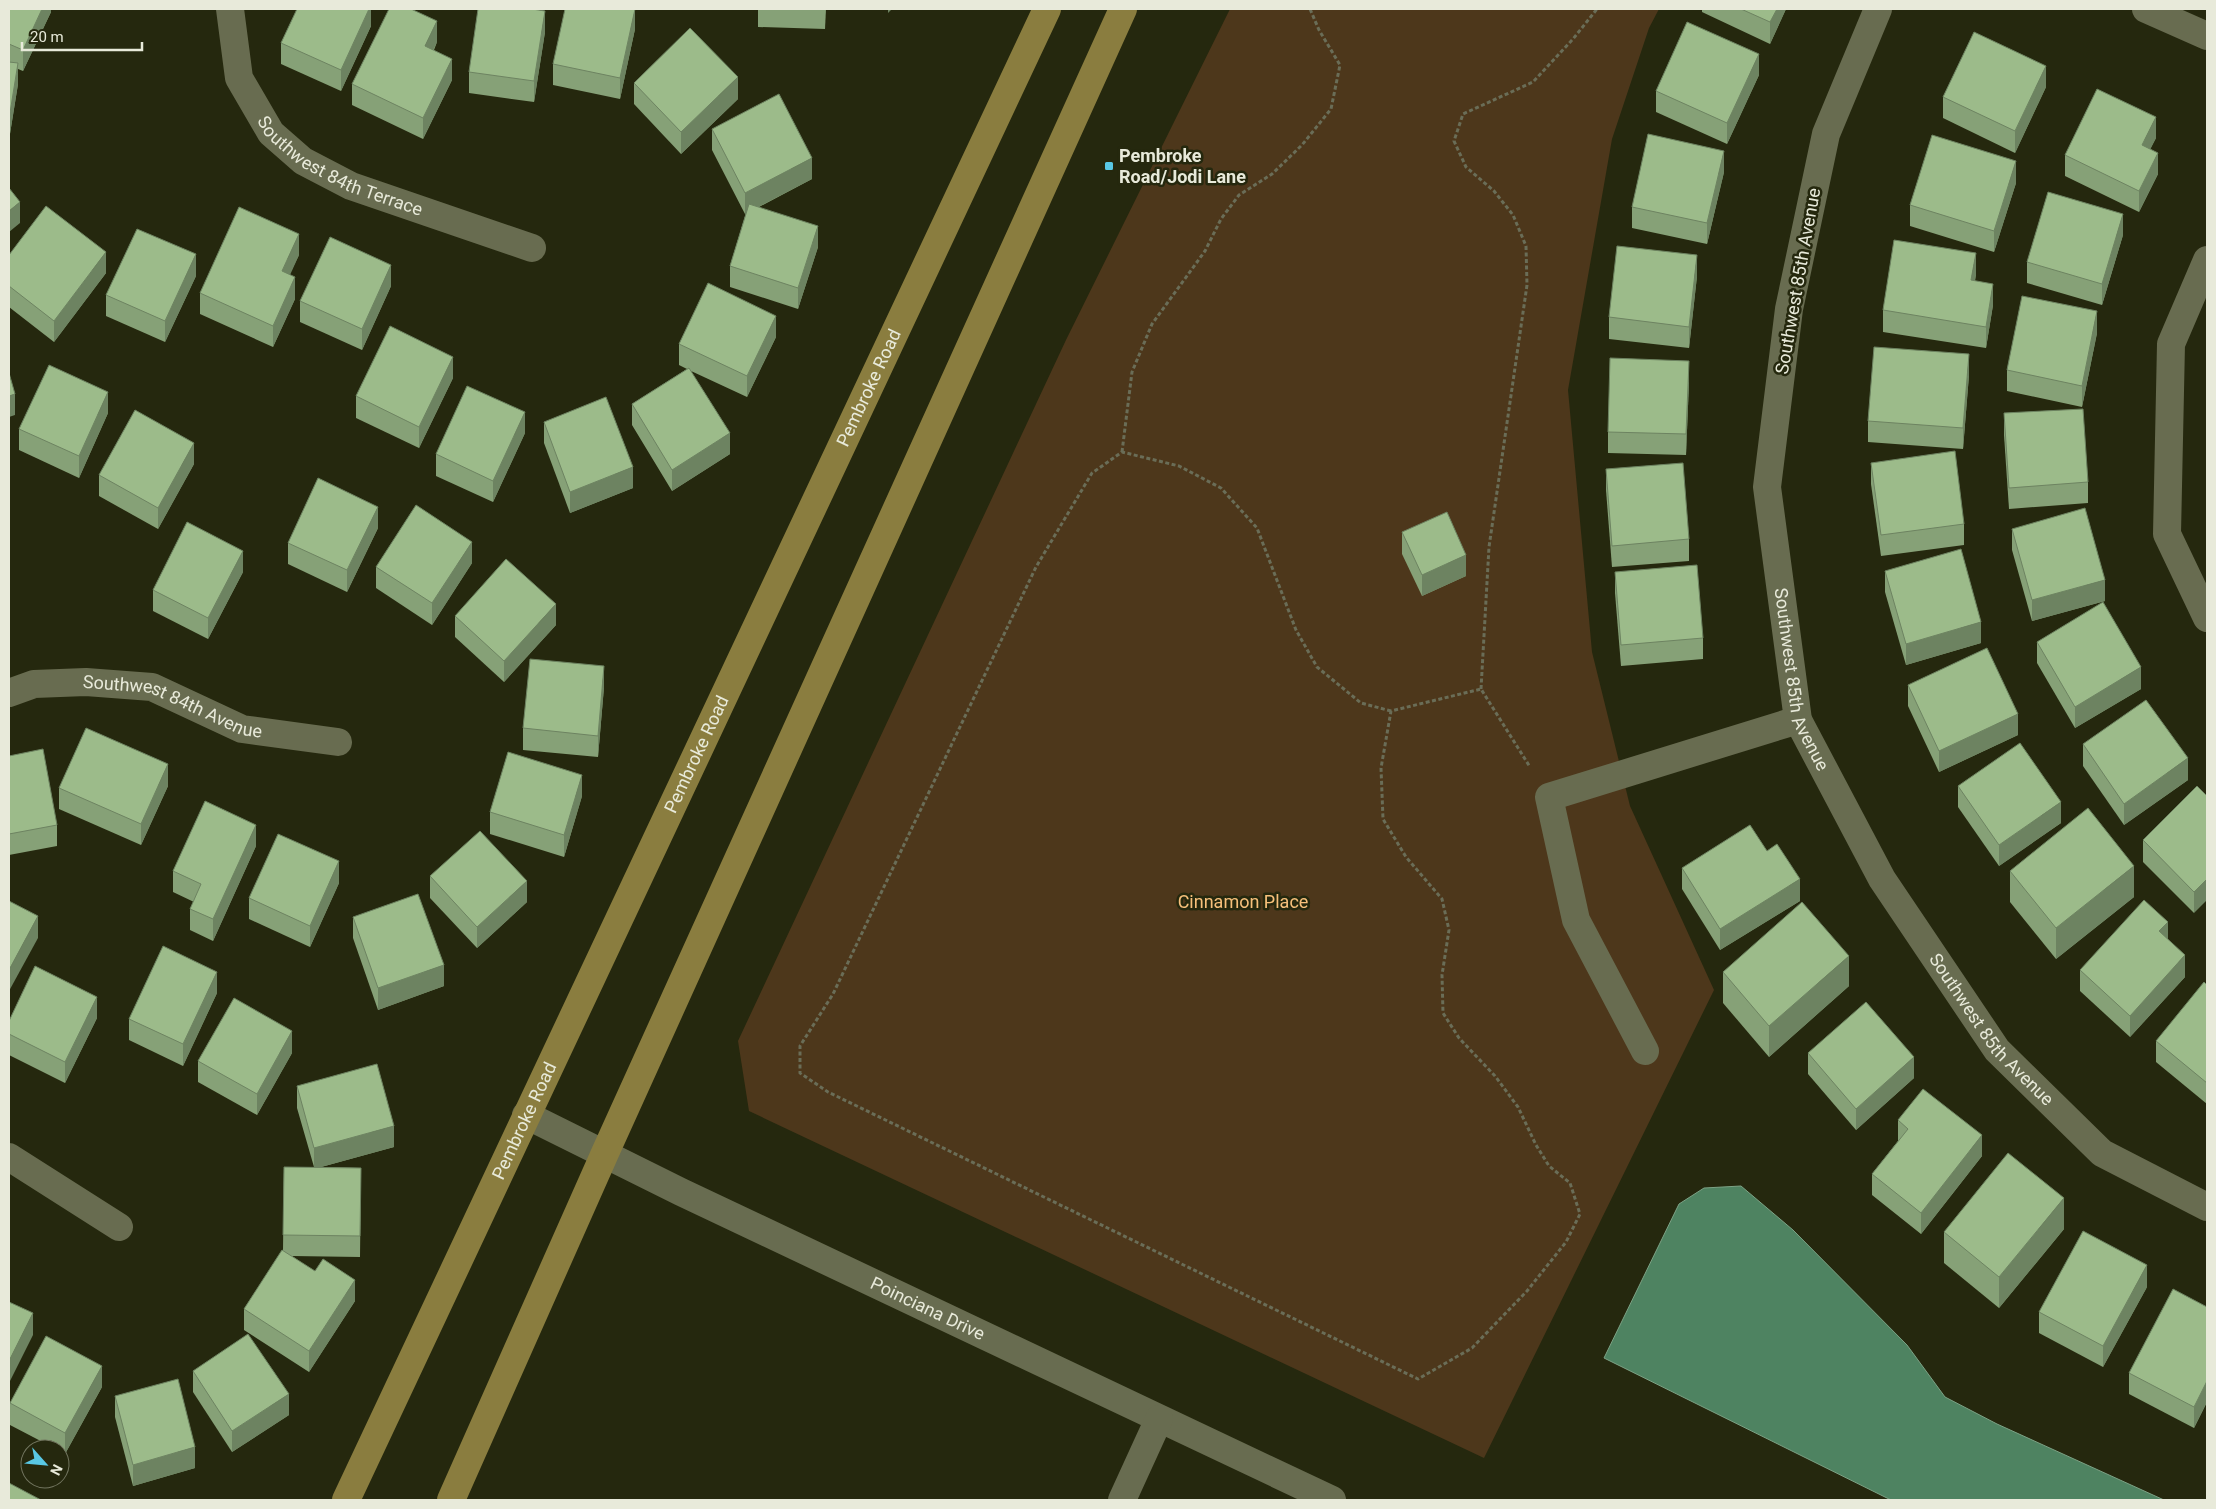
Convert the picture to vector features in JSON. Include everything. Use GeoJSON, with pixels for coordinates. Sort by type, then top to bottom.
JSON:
{"type":"FeatureCollection","features":[{"type":"Feature","properties":{"kind":"main road","name":"Pembroke Road"},"geometry":{"type":"LineString","coordinates":[[346,1500],[1047,9]]}},
{"type":"Feature","properties":{"kind":"main road"},"geometry":{"type":"LineString","coordinates":[[451,1500],[605,1153],[1123,9]]}},
{"type":"Feature","properties":{"kind":"street","name":"Southwest 84th Terrace"},"geometry":{"type":"LineString","coordinates":[[230,9],[238,78],[272,133],[303,161],[351,186],[532,248]]}},
{"type":"Feature","properties":{"kind":"street","name":"Southwest 85th Avenue"},"geometry":{"type":"LineString","coordinates":[[1878,9],[1826,134],[1789,309],[1767,486],[1798,720],[1882,879],[1997,1050],[2102,1153],[2207,1207]]}},
{"type":"Feature","properties":{"kind":"street"},"geometry":{"type":"LineString","coordinates":[[2146,9],[2207,36]]}},
{"type":"Feature","properties":{"kind":"street"},"geometry":{"type":"LineString","coordinates":[[2207,260],[2172,344],[2167,534],[2207,618]]}},
{"type":"Feature","properties":{"kind":"street","name":"Southwest 84th Avenue"},"geometry":{"type":"LineString","coordinates":[[9,693],[34,684],[86,682],[152,687],[242,729],[338,742]]}},
{"type":"Feature","properties":{"kind":"street"},"geometry":{"type":"LineString","coordinates":[[1645,1051],[1576,920],[1549,797],[1798,720]]}},
{"type":"Feature","properties":{"kind":"street","name":"Poinciana Drive"},"geometry":{"type":"LineString","coordinates":[[526,1115],[681,1192],[1332,1500]]}},
{"type":"Feature","properties":{"kind":"street"},"geometry":{"type":"LineString","coordinates":[[9,1157],[119,1227]]}},
{"type":"Feature","properties":{"kind":"street"},"geometry":{"type":"LineString","coordinates":[[1122,1500],[1160,1419]]}},
{"type":"Feature","properties":{"kind":"path"},"geometry":{"type":"LineString","coordinates":[[1310,9],[1319,30],[1340,65],[1331,109],[1302,145],[1272,174],[1239,195],[1221,218],[1205,250],[1152,324],[1132,372],[1122,452],[1092,473],[1036,566],[834,994],[800,1046],[800,1073],[828,1092],[1418,1379],[1472,1348],[1532,1284],[1566,1242],[1580,1214],[1570,1183],[1549,1166],[1536,1145],[1518,1107],[1495,1076],[1459,1038],[1442,1012],[1442,974],[1449,930],[1442,899],[1406,858],[1383,819],[1381,768],[1391,711]]}},
{"type":"Feature","properties":{"kind":"path"},"geometry":{"type":"LineString","coordinates":[[1549,797],[1481,688],[1489,547],[1527,285],[1526,246],[1513,215],[1494,191],[1466,167],[1454,141],[1463,114],[1533,82],[1573,39],[1597,9]]}},
{"type":"Feature","properties":{"kind":"path"},"geometry":{"type":"LineString","coordinates":[[1122,452],[1180,466],[1221,488],[1257,528],[1296,630],[1317,667],[1361,703],[1391,711],[1481,688]]}},
{"type":"Feature","properties":{"kind":"green space","name":"Cinnamon Place"},"geometry":{"type":"Polygon","coordinates":[[[1230,9],[1659,9],[1649,28],[1612,139],[1568,390],[1592,652],[1630,806],[1714,990],[1484,1458],[749,1111],[738,1041],[1066,340],[1230,9]]]}},
{"type":"Feature","properties":{"kind":"shaded area"},"geometry":{"type":"Polygon","coordinates":[[[1741,1186],[1793,1230],[1907,1345],[1945,1397],[1997,1424],[2164,1500],[1891,1500],[1604,1358],[1679,1204],[1704,1188],[1741,1186]]]}},
{"type":"Feature","properties":{"kind":"building"},"geometry":{"type":"Polygon","coordinates":[[[9,9],[42,9],[23,50],[9,44],[9,9]]]}},
{"type":"Feature","properties":{"kind":"building"},"geometry":{"type":"Polygon","coordinates":[[[297,9],[369,9],[341,70],[281,43],[297,9]]]}},
{"type":"Feature","properties":{"kind":"building"},"geometry":{"type":"Polygon","coordinates":[[[389,9],[411,9],[437,21],[425,46],[452,59],[423,118],[352,84],[389,9]]]}},
{"type":"Feature","properties":{"kind":"building"},"geometry":{"type":"Polygon","coordinates":[[[478,9],[532,9],[545,11],[534,81],[469,72],[478,9]]]}},
{"type":"Feature","properties":{"kind":"building"},"geometry":{"type":"Polygon","coordinates":[[[565,9],[635,9],[620,78],[553,64],[565,9]]]}},
{"type":"Feature","properties":{"kind":"building"},"geometry":{"type":"Polygon","coordinates":[[[1741,9],[1777,9],[1770,22],[1741,9]]]}},
{"type":"Feature","properties":{"kind":"building"},"geometry":{"type":"Polygon","coordinates":[[[1687,22],[1759,54],[1727,123],[1656,91],[1687,22]]]}},
{"type":"Feature","properties":{"kind":"building"},"geometry":{"type":"Polygon","coordinates":[[[690,28],[738,77],[681,132],[634,83],[690,28]]]}},
{"type":"Feature","properties":{"kind":"building"},"geometry":{"type":"Polygon","coordinates":[[[1974,32],[2046,66],[2015,131],[1943,97],[1974,32]]]}},
{"type":"Feature","properties":{"kind":"building"},"geometry":{"type":"Polygon","coordinates":[[[9,62],[18,63],[9,119],[9,62]]]}},
{"type":"Feature","properties":{"kind":"building"},"geometry":{"type":"Polygon","coordinates":[[[2097,89],[2156,117],[2142,145],[2158,153],[2139,191],[2065,155],[2097,89]]]}},
{"type":"Feature","properties":{"kind":"building"},"geometry":{"type":"Polygon","coordinates":[[[779,94],[812,158],[745,193],[712,129],[779,94]]]}},
{"type":"Feature","properties":{"kind":"building"},"geometry":{"type":"Polygon","coordinates":[[[1648,134],[1724,151],[1707,223],[1632,207],[1648,134]]]}},
{"type":"Feature","properties":{"kind":"building"},"geometry":{"type":"Polygon","coordinates":[[[1932,135],[2016,161],[1994,231],[1910,205],[1932,135]]]}},
{"type":"Feature","properties":{"kind":"building"},"geometry":{"type":"Polygon","coordinates":[[[9,188],[20,202],[9,211],[9,188]]]}},
{"type":"Feature","properties":{"kind":"building"},"geometry":{"type":"Polygon","coordinates":[[[2048,192],[2123,214],[2102,284],[2027,262],[2048,192]]]}},
{"type":"Feature","properties":{"kind":"building"},"geometry":{"type":"Polygon","coordinates":[[[749,204],[818,226],[798,288],[730,266],[749,204]]]}},
{"type":"Feature","properties":{"kind":"building"},"geometry":{"type":"Polygon","coordinates":[[[46,206],[106,252],[54,321],[9,286],[9,255],[46,206]]]}},
{"type":"Feature","properties":{"kind":"building"},"geometry":{"type":"Polygon","coordinates":[[[239,207],[299,234],[282,271],[295,277],[273,326],[200,293],[239,207]]]}},
{"type":"Feature","properties":{"kind":"building"},"geometry":{"type":"Polygon","coordinates":[[[137,229],[196,254],[165,321],[106,295],[137,229]]]}},
{"type":"Feature","properties":{"kind":"building"},"geometry":{"type":"Polygon","coordinates":[[[330,237],[391,265],[362,329],[300,301],[330,237]]]}},
{"type":"Feature","properties":{"kind":"building"},"geometry":{"type":"Polygon","coordinates":[[[1894,240],[1976,253],[1971,280],[1993,284],[1986,327],[1883,310],[1894,240]]]}},
{"type":"Feature","properties":{"kind":"building"},"geometry":{"type":"Polygon","coordinates":[[[1617,246],[1697,255],[1689,327],[1609,317],[1617,246]]]}},
{"type":"Feature","properties":{"kind":"building"},"geometry":{"type":"Polygon","coordinates":[[[708,283],[776,316],[747,376],[679,344],[708,283]]]}},
{"type":"Feature","properties":{"kind":"building"},"geometry":{"type":"Polygon","coordinates":[[[2022,296],[2097,311],[2082,386],[2007,370],[2022,296]]]}},
{"type":"Feature","properties":{"kind":"building"},"geometry":{"type":"Polygon","coordinates":[[[390,326],[453,357],[419,427],[356,396],[390,326]]]}},
{"type":"Feature","properties":{"kind":"building"},"geometry":{"type":"Polygon","coordinates":[[[1874,347],[1969,354],[1963,428],[1868,421],[1874,347]]]}},
{"type":"Feature","properties":{"kind":"building"},"geometry":{"type":"Polygon","coordinates":[[[1610,358],[1689,361],[1686,434],[1608,432],[1610,358]]]}},
{"type":"Feature","properties":{"kind":"building"},"geometry":{"type":"Polygon","coordinates":[[[49,365],[108,392],[79,456],[19,429],[49,365]]]}},
{"type":"Feature","properties":{"kind":"building"},"geometry":{"type":"Polygon","coordinates":[[[689,368],[730,433],[672,470],[632,404],[689,368]]]}},
{"type":"Feature","properties":{"kind":"building"},"geometry":{"type":"Polygon","coordinates":[[[9,373],[15,394],[9,396],[9,373]]]}},
{"type":"Feature","properties":{"kind":"building"},"geometry":{"type":"Polygon","coordinates":[[[467,386],[525,412],[493,481],[436,454],[467,386]]]}},
{"type":"Feature","properties":{"kind":"building"},"geometry":{"type":"Polygon","coordinates":[[[606,397],[633,467],[570,492],[544,422],[606,397]]]}},
{"type":"Feature","properties":{"kind":"building"},"geometry":{"type":"Polygon","coordinates":[[[2083,409],[2088,482],[2009,488],[2004,413],[2083,409]]]}},
{"type":"Feature","properties":{"kind":"building"},"geometry":{"type":"Polygon","coordinates":[[[135,410],[194,443],[158,508],[99,475],[135,410]]]}},
{"type":"Feature","properties":{"kind":"building"},"geometry":{"type":"Polygon","coordinates":[[[1955,451],[1964,524],[1881,535],[1871,463],[1955,451]]]}},
{"type":"Feature","properties":{"kind":"building"},"geometry":{"type":"Polygon","coordinates":[[[1683,463],[1689,539],[1612,546],[1606,469],[1683,463]]]}},
{"type":"Feature","properties":{"kind":"building"},"geometry":{"type":"Polygon","coordinates":[[[318,478],[378,507],[347,570],[288,543],[318,478]]]}},
{"type":"Feature","properties":{"kind":"building"},"geometry":{"type":"Polygon","coordinates":[[[416,505],[472,542],[432,603],[376,567],[416,505]]]}},
{"type":"Feature","properties":{"kind":"building"},"geometry":{"type":"Polygon","coordinates":[[[2085,508],[2105,580],[2032,600],[2012,529],[2085,508]]]}},
{"type":"Feature","properties":{"kind":"building"},"geometry":{"type":"Polygon","coordinates":[[[1447,512],[1466,555],[1422,575],[1402,532],[1447,512]]]}},
{"type":"Feature","properties":{"kind":"building"},"geometry":{"type":"Polygon","coordinates":[[[187,522],[243,551],[208,618],[153,590],[187,522]]]}},
{"type":"Feature","properties":{"kind":"building"},"geometry":{"type":"Polygon","coordinates":[[[1961,549],[1981,622],[1906,644],[1885,571],[1961,549]]]}},
{"type":"Feature","properties":{"kind":"building"},"geometry":{"type":"Polygon","coordinates":[[[506,559],[556,604],[504,661],[455,616],[506,559]]]}},
{"type":"Feature","properties":{"kind":"building"},"geometry":{"type":"Polygon","coordinates":[[[1697,565],[1703,638],[1621,645],[1615,572],[1697,565]]]}},
{"type":"Feature","properties":{"kind":"building"},"geometry":{"type":"Polygon","coordinates":[[[2103,602],[2141,667],[2075,707],[2037,642],[2103,602]]]}},
{"type":"Feature","properties":{"kind":"building"},"geometry":{"type":"Polygon","coordinates":[[[1987,648],[2018,714],[1939,751],[1908,685],[1987,648]]]}},
{"type":"Feature","properties":{"kind":"building"},"geometry":{"type":"Polygon","coordinates":[[[530,659],[604,666],[598,736],[523,728],[530,659]]]}},
{"type":"Feature","properties":{"kind":"building"},"geometry":{"type":"Polygon","coordinates":[[[2146,700],[2188,758],[2124,804],[2083,744],[2146,700]]]}},
{"type":"Feature","properties":{"kind":"building"},"geometry":{"type":"Polygon","coordinates":[[[86,728],[168,764],[141,824],[59,788],[86,728]]]}},
{"type":"Feature","properties":{"kind":"building"},"geometry":{"type":"Polygon","coordinates":[[[2020,743],[2061,802],[1999,845],[1958,786],[2020,743]]]}},
{"type":"Feature","properties":{"kind":"building"},"geometry":{"type":"Polygon","coordinates":[[[43,749],[57,825],[9,834],[9,756],[43,749]]]}},
{"type":"Feature","properties":{"kind":"building"},"geometry":{"type":"Polygon","coordinates":[[[508,752],[582,775],[564,835],[490,812],[508,752]]]}},
{"type":"Feature","properties":{"kind":"building"},"geometry":{"type":"Polygon","coordinates":[[[2197,786],[2207,796],[2207,879],[2194,892],[2143,840],[2197,786]]]}},
{"type":"Feature","properties":{"kind":"building"},"geometry":{"type":"Polygon","coordinates":[[[205,801],[256,825],[213,919],[190,909],[201,884],[173,871],[205,801]]]}},
{"type":"Feature","properties":{"kind":"building"},"geometry":{"type":"Polygon","coordinates":[[[2088,808],[2134,866],[2056,928],[2010,871],[2088,808]]]}},
{"type":"Feature","properties":{"kind":"building"},"geometry":{"type":"Polygon","coordinates":[[[1750,825],[1767,851],[1777,844],[1800,879],[1720,929],[1682,868],[1750,825]]]}},
{"type":"Feature","properties":{"kind":"building"},"geometry":{"type":"Polygon","coordinates":[[[480,831],[527,881],[477,927],[430,876],[480,831]]]}},
{"type":"Feature","properties":{"kind":"building"},"geometry":{"type":"Polygon","coordinates":[[[278,834],[339,861],[310,926],[249,898],[278,834]]]}},
{"type":"Feature","properties":{"kind":"building"},"geometry":{"type":"Polygon","coordinates":[[[418,894],[444,965],[378,988],[353,917],[418,894]]]}},
{"type":"Feature","properties":{"kind":"building"},"geometry":{"type":"Polygon","coordinates":[[[2144,900],[2168,922],[2159,931],[2185,955],[2130,1016],[2080,970],[2144,900]]]}},
{"type":"Feature","properties":{"kind":"building"},"geometry":{"type":"Polygon","coordinates":[[[9,901],[38,916],[9,970],[9,901]]]}},
{"type":"Feature","properties":{"kind":"building"},"geometry":{"type":"Polygon","coordinates":[[[1802,902],[1849,956],[1769,1026],[1723,972],[1802,902]]]}},
{"type":"Feature","properties":{"kind":"building"},"geometry":{"type":"Polygon","coordinates":[[[163,946],[217,972],[183,1044],[129,1019],[163,946]]]}},
{"type":"Feature","properties":{"kind":"building"},"geometry":{"type":"Polygon","coordinates":[[[35,966],[97,997],[65,1062],[9,1034],[9,1021],[35,966]]]}},
{"type":"Feature","properties":{"kind":"building"},"geometry":{"type":"Polygon","coordinates":[[[2204,982],[2207,985],[2207,1083],[2156,1041],[2204,982]]]}},
{"type":"Feature","properties":{"kind":"building"},"geometry":{"type":"Polygon","coordinates":[[[234,998],[292,1031],[257,1094],[198,1061],[234,998]]]}},
{"type":"Feature","properties":{"kind":"building"},"geometry":{"type":"Polygon","coordinates":[[[1866,1002],[1914,1057],[1856,1109],[1808,1053],[1866,1002]]]}},
{"type":"Feature","properties":{"kind":"building"},"geometry":{"type":"Polygon","coordinates":[[[377,1064],[394,1126],[314,1148],[297,1086],[377,1064]]]}},
{"type":"Feature","properties":{"kind":"building"},"geometry":{"type":"Polygon","coordinates":[[[1923,1089],[1982,1135],[1921,1213],[1872,1174],[1908,1129],[1898,1120],[1923,1089]]]}},
{"type":"Feature","properties":{"kind":"building"},"geometry":{"type":"Polygon","coordinates":[[[2008,1153],[2064,1198],[1999,1277],[1944,1232],[2008,1153]]]}},
{"type":"Feature","properties":{"kind":"building"},"geometry":{"type":"Polygon","coordinates":[[[284,1167],[361,1168],[360,1236],[283,1235],[284,1167]]]}},
{"type":"Feature","properties":{"kind":"building"},"geometry":{"type":"Polygon","coordinates":[[[2083,1231],[2147,1265],[2103,1346],[2039,1312],[2083,1231]]]}},
{"type":"Feature","properties":{"kind":"building"},"geometry":{"type":"Polygon","coordinates":[[[282,1250],[315,1271],[323,1259],[355,1280],[309,1351],[244,1309],[282,1250]]]}},
{"type":"Feature","properties":{"kind":"building"},"geometry":{"type":"Polygon","coordinates":[[[2173,1289],[2207,1307],[2207,1381],[2194,1407],[2129,1373],[2173,1289]]]}},
{"type":"Feature","properties":{"kind":"building"},"geometry":{"type":"Polygon","coordinates":[[[9,1302],[33,1313],[9,1361],[9,1302]]]}},
{"type":"Feature","properties":{"kind":"building"},"geometry":{"type":"Polygon","coordinates":[[[248,1334],[289,1394],[232,1431],[193,1371],[248,1334]]]}},
{"type":"Feature","properties":{"kind":"building"},"geometry":{"type":"Polygon","coordinates":[[[46,1336],[102,1366],[65,1433],[10,1403],[46,1336]]]}},
{"type":"Feature","properties":{"kind":"building"},"geometry":{"type":"Polygon","coordinates":[[[178,1379],[195,1447],[133,1465],[115,1396],[178,1379]]]}},
{"type":"Feature","properties":{"kind":"building"},"geometry":{"type":"Polygon","coordinates":[[[9,1483],[41,1500],[9,1500],[9,1483]]]}},
{"type":"Feature","properties":{"kind":"place","name":"Pembroke Road/Jodi Lane"},"geometry":{"type":"Point","coordinates":[1109,166]}}]}
